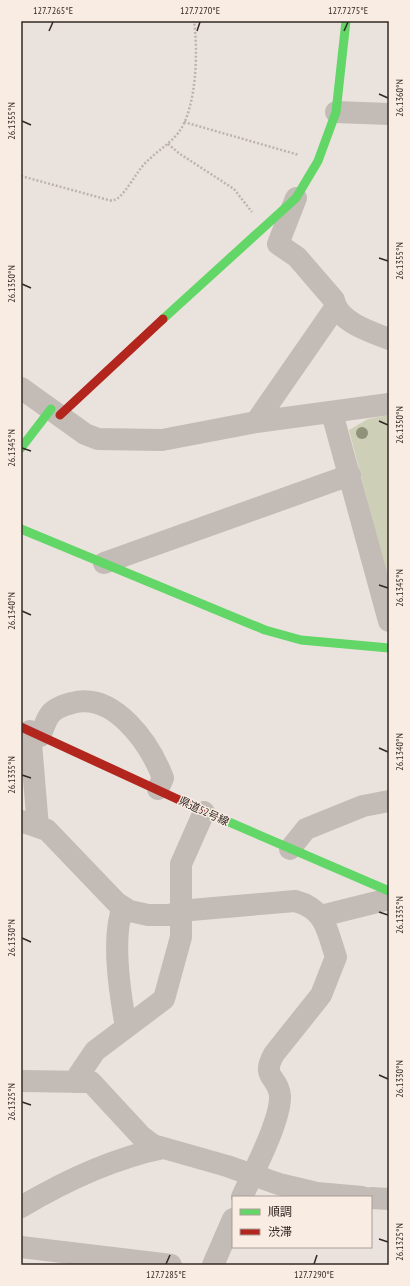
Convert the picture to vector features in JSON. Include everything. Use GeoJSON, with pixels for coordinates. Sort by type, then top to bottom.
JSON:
{"type":"FeatureCollection","features":[{"type":"Feature","properties":{"kind":"street"},"geometry":{"type":"LineString","coordinates":[[256,422],[335,308],[334,300],[303,263],[278,244],[296,198],[318,161],[336,112],[346,21]]}},
{"type":"Feature","properties":{"kind":"street"},"geometry":{"type":"LineString","coordinates":[[336,112],[389,114]]}},
{"type":"Feature","properties":{"kind":"street"},"geometry":{"type":"LineString","coordinates":[[21,448],[56,412],[116,362],[296,198]]}},
{"type":"Feature","properties":{"kind":"street"},"geometry":{"type":"LineString","coordinates":[[335,308],[350,321],[389,339]]}},
{"type":"Feature","properties":{"kind":"street"},"geometry":{"type":"LineString","coordinates":[[21,388],[85,434],[98,439],[162,440],[256,422],[332,413],[389,404]]}},
{"type":"Feature","properties":{"kind":"street"},"geometry":{"type":"LineString","coordinates":[[332,413],[389,621]]}},
{"type":"Feature","properties":{"kind":"street"},"geometry":{"type":"LineString","coordinates":[[104,563],[350,475]]}},
{"type":"Feature","properties":{"kind":"street"},"geometry":{"type":"LineString","coordinates":[[21,529],[265,630],[301,640],[389,648]]}},
{"type":"Feature","properties":{"kind":"street"},"geometry":{"type":"LineString","coordinates":[[158,789],[163,778],[156,759],[130,725],[120,715],[104,705],[92,700],[78,701],[63,705],[30,731],[29,824],[47,830],[101,887],[123,907],[130,911],[148,915],[168,915],[181,912],[295,901],[308,904],[321,916],[336,957],[321,995],[274,1054],[269,1064],[269,1075],[277,1085],[280,1095],[279,1109],[253,1175],[242,1196]]}},
{"type":"Feature","properties":{"kind":"street","name":"県道52号線"},"geometry":{"type":"LineString","coordinates":[[30,731],[158,789],[204,812],[389,891]]}},
{"type":"Feature","properties":{"kind":"street"},"geometry":{"type":"LineString","coordinates":[[290,849],[306,829],[363,806],[389,801]]}},
{"type":"Feature","properties":{"kind":"street"},"geometry":{"type":"LineString","coordinates":[[74,1082],[95,1051],[164,999],[181,937],[181,864],[204,812]]}},
{"type":"Feature","properties":{"kind":"street"},"geometry":{"type":"LineString","coordinates":[[321,916],[389,899]]}},
{"type":"Feature","properties":{"kind":"street"},"geometry":{"type":"LineString","coordinates":[[123,907],[118,928],[121,996],[126,1027]]}},
{"type":"Feature","properties":{"kind":"street"},"geometry":{"type":"LineString","coordinates":[[21,1081],[91,1082],[141,1136],[153,1145],[279,1184],[317,1193],[351,1196]]}},
{"type":"Feature","properties":{"kind":"street"},"geometry":{"type":"LineString","coordinates":[[21,1207],[61,1186],[123,1160],[163,1148]]}},
{"type":"Feature","properties":{"kind":"street"},"geometry":{"type":"LineString","coordinates":[[372,1198],[389,1200]]}},
{"type":"Feature","properties":{"kind":"street"},"geometry":{"type":"LineString","coordinates":[[213,1265],[232,1221]]}},
{"type":"Feature","properties":{"kind":"street"},"geometry":{"type":"LineString","coordinates":[[21,1247],[115,1261],[171,1265]]}},
{"type":"Feature","properties":{"kind":"path"},"geometry":{"type":"LineString","coordinates":[[21,176],[114,200],[120,197],[144,164],[168,144],[179,131],[184,122],[193,91],[196,60],[194,21]]}},
{"type":"Feature","properties":{"kind":"path"},"geometry":{"type":"LineString","coordinates":[[184,122],[318,161]]}},
{"type":"Feature","properties":{"kind":"path"},"geometry":{"type":"LineString","coordinates":[[168,144],[180,154],[234,189],[253,213],[261,229]]}},
{"type":"Feature","properties":{"kind":"green space"},"geometry":{"type":"Polygon","coordinates":[[[389,415],[389,583],[349,430],[368,419],[389,415]]]}},
{"type":"Feature","properties":{"kind":"traffic: fast"},"geometry":{"type":"LineString","coordinates":[[163,319],[296,198],[318,161],[336,112],[346,21]]}},
{"type":"Feature","properties":{"kind":"traffic: fast"},"geometry":{"type":"LineString","coordinates":[[21,448],[51,409]]}},
{"type":"Feature","properties":{"kind":"traffic: fast"},"geometry":{"type":"LineString","coordinates":[[21,529],[265,630],[301,640],[389,648]]}},
{"type":"Feature","properties":{"kind":"traffic: fast"},"geometry":{"type":"LineString","coordinates":[[201,810],[389,891]]}},
{"type":"Feature","properties":{"kind":"traffic: jam"},"geometry":{"type":"LineString","coordinates":[[60,415],[163,319]]}},
{"type":"Feature","properties":{"kind":"traffic: jam"},"geometry":{"type":"LineString","coordinates":[[21,727],[201,810]]}}]}
